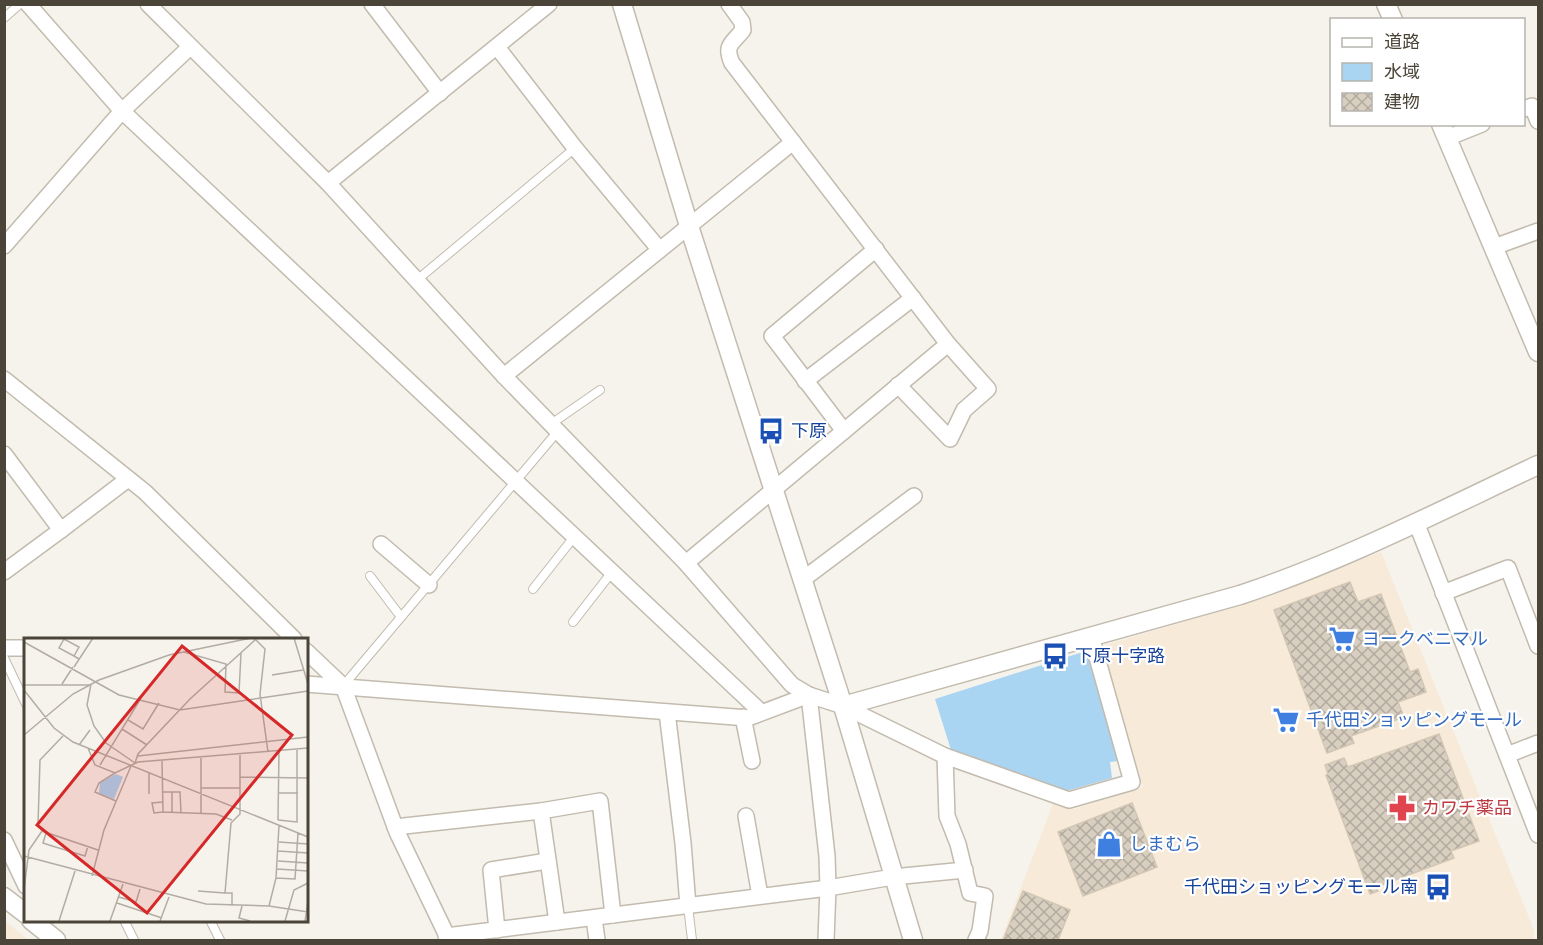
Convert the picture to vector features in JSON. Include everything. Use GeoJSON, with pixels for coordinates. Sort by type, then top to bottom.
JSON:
{"type":"FeatureCollection","features":[{"type":"Feature","properties":{"kind":"street"},"geometry":{"type":"LineString","coordinates":[[28,4],[122,111],[761,712]]}},
{"type":"Feature","properties":{"kind":"street"},"geometry":{"type":"LineString","coordinates":[[148,4],[328,183],[504,376],[686,563],[792,685],[809,695],[843,706],[945,756],[1069,801],[1132,782],[1090,636]]}},
{"type":"Feature","properties":{"kind":"street"},"geometry":{"type":"LineString","coordinates":[[372,4],[440,93]]}},
{"type":"Feature","properties":{"kind":"street"},"geometry":{"type":"LineString","coordinates":[[328,183],[549,4]]}},
{"type":"Feature","properties":{"kind":"street"},"geometry":{"type":"LineString","coordinates":[[622,4],[689,226],[843,706],[913,940]]}},
{"type":"Feature","properties":{"kind":"street"},"geometry":{"type":"LineString","coordinates":[[729,4],[742,22],[742,30],[729,45],[728,54],[732,63],[948,344],[988,388],[964,410],[950,439],[898,385]]}},
{"type":"Feature","properties":{"kind":"street"},"geometry":{"type":"LineString","coordinates":[[1386,4],[1393,18]]}},
{"type":"Feature","properties":{"kind":"street"},"geometry":{"type":"LineString","coordinates":[[4,246],[122,111],[189,47]]}},
{"type":"Feature","properties":{"kind":"street"},"geometry":{"type":"LineString","coordinates":[[497,47],[575,148],[659,249]]}},
{"type":"Feature","properties":{"kind":"street"},"geometry":{"type":"LineString","coordinates":[[1525,109],[1532,106],[1539,121]]}},
{"type":"Feature","properties":{"kind":"street"},"geometry":{"type":"LineString","coordinates":[[1471,126],[1444,131],[1539,352]]}},
{"type":"Feature","properties":{"kind":"street"},"geometry":{"type":"LineString","coordinates":[[504,376],[793,142]]}},
{"type":"Feature","properties":{"kind":"street"},"geometry":{"type":"LineString","coordinates":[[1494,247],[1539,231]]}},
{"type":"Feature","properties":{"kind":"street"},"geometry":{"type":"LineString","coordinates":[[844,431],[771,336],[876,249]]}},
{"type":"Feature","properties":{"kind":"street"},"geometry":{"type":"LineString","coordinates":[[806,381],[913,298]]}},
{"type":"Feature","properties":{"kind":"street"},"geometry":{"type":"LineString","coordinates":[[686,563],[948,344]]}},
{"type":"Feature","properties":{"kind":"street"},"geometry":{"type":"LineString","coordinates":[[4,379],[145,492],[293,638]]}},
{"type":"Feature","properties":{"kind":"street"},"geometry":{"type":"LineString","coordinates":[[4,454],[61,530]]}},
{"type":"Feature","properties":{"kind":"street"},"geometry":{"type":"LineString","coordinates":[[843,706],[1240,595],[1289,579],[1367,546],[1539,465]]}},
{"type":"Feature","properties":{"kind":"street"},"geometry":{"type":"LineString","coordinates":[[6,569],[128,479]]}},
{"type":"Feature","properties":{"kind":"street"},"geometry":{"type":"LineString","coordinates":[[802,580],[914,496]]}},
{"type":"Feature","properties":{"kind":"street"},"geometry":{"type":"LineString","coordinates":[[1416,522],[1539,835]]}},
{"type":"Feature","properties":{"kind":"street"},"geometry":{"type":"LineString","coordinates":[[381,544],[429,585]]}},
{"type":"Feature","properties":{"kind":"street"},"geometry":{"type":"LineString","coordinates":[[1443,593],[1508,568],[1539,646]]}},
{"type":"Feature","properties":{"kind":"street"},"geometry":{"type":"LineString","coordinates":[[4,648],[24,648]]}},
{"type":"Feature","properties":{"kind":"street"},"geometry":{"type":"LineString","coordinates":[[308,653],[343,686],[395,827],[448,938],[965,870]]}},
{"type":"Feature","properties":{"kind":"street"},"geometry":{"type":"LineString","coordinates":[[308,684],[748,718],[809,695]]}},
{"type":"Feature","properties":{"kind":"street"},"geometry":{"type":"LineString","coordinates":[[809,695],[827,856],[826,940]]}},
{"type":"Feature","properties":{"kind":"street"},"geometry":{"type":"LineString","coordinates":[[668,712],[688,906]]}},
{"type":"Feature","properties":{"kind":"street"},"geometry":{"type":"LineString","coordinates":[[743,717],[752,761]]}},
{"type":"Feature","properties":{"kind":"street"},"geometry":{"type":"LineString","coordinates":[[1507,755],[1539,742]]}},
{"type":"Feature","properties":{"kind":"street"},"geometry":{"type":"LineString","coordinates":[[945,756],[947,816],[958,844],[970,893],[985,896],[980,931],[976,940]]}},
{"type":"Feature","properties":{"kind":"street"},"geometry":{"type":"LineString","coordinates":[[395,827],[541,811],[600,801],[613,915]]}},
{"type":"Feature","properties":{"kind":"street"},"geometry":{"type":"LineString","coordinates":[[541,811],[557,922]]}},
{"type":"Feature","properties":{"kind":"street"},"geometry":{"type":"LineString","coordinates":[[747,816],[760,896]]}},
{"type":"Feature","properties":{"kind":"street"},"geometry":{"type":"LineString","coordinates":[[4,840],[24,882]]}},
{"type":"Feature","properties":{"kind":"street"},"geometry":{"type":"LineString","coordinates":[[497,930],[491,870],[547,861]]}},
{"type":"Feature","properties":{"kind":"street"},"geometry":{"type":"LineString","coordinates":[[4,897],[24,913]]}},
{"type":"Feature","properties":{"kind":"street"},"geometry":{"type":"LineString","coordinates":[[594,918],[597,940]]}},
{"type":"Feature","properties":{"kind":"street"},"geometry":{"type":"LineString","coordinates":[[34,921],[56,940]]}},
{"type":"Feature","properties":{"kind":"lane"},"geometry":{"type":"LineString","coordinates":[[4,18],[20,4]]}},
{"type":"Feature","properties":{"kind":"lane"},"geometry":{"type":"LineString","coordinates":[[417,280],[575,148]]}},
{"type":"Feature","properties":{"kind":"lane"},"geometry":{"type":"LineString","coordinates":[[343,686],[516,481],[554,427],[600,390]]}},
{"type":"Feature","properties":{"kind":"lane"},"geometry":{"type":"LineString","coordinates":[[533,589],[574,537]]}},
{"type":"Feature","properties":{"kind":"lane"},"geometry":{"type":"LineString","coordinates":[[573,622],[612,572]]}},
{"type":"Feature","properties":{"kind":"lane"},"geometry":{"type":"LineString","coordinates":[[370,576],[401,617]]}},
{"type":"Feature","properties":{"kind":"lane"},"geometry":{"type":"LineString","coordinates":[[4,658],[24,700]]}},
{"type":"Feature","properties":{"kind":"lane"},"geometry":{"type":"LineString","coordinates":[[688,906],[692,940]]}},
{"type":"Feature","properties":{"kind":"lane"},"geometry":{"type":"LineString","coordinates":[[124,921],[134,940]]}},
{"type":"Feature","properties":{"kind":"lane"},"geometry":{"type":"LineString","coordinates":[[210,921],[220,940]]}},
{"type":"Feature","properties":{"kind":"shaded area","name":"千代田ショッピングモール"},"geometry":{"type":"Polygon","coordinates":[[[1381,552],[1534,930],[1534,939],[1001,940],[1054,801],[1074,809],[1143,787],[1102,653],[1105,645],[1268,597],[1381,552]]]}},
{"type":"Feature","properties":{"kind":"shaded area"},"geometry":{"type":"Polygon","coordinates":[[[5,921],[29,940],[5,940],[5,921]]]}},
{"type":"Feature","properties":{"kind":"water"},"geometry":{"type":"Polygon","coordinates":[[[1086,651],[1119,761],[1110,762],[1112,778],[1063,792],[951,750],[935,699],[1086,651]]]}},
{"type":"Feature","properties":{"kind":"building","name":"ヨークベニマル"},"geometry":{"type":"Polygon","coordinates":[[[1350,582],[1358,602],[1381,594],[1410,672],[1418,669],[1426,692],[1398,702],[1404,717],[1351,736],[1354,743],[1327,753],[1274,610],[1350,582]]]}},
{"type":"Feature","properties":{"kind":"building","name":"カワチ薬品"},"geometry":{"type":"Polygon","coordinates":[[[1439,734],[1479,841],[1451,851],[1454,858],[1376,887],[1378,891],[1370,894],[1326,775],[1328,774],[1325,765],[1344,758],[1348,767],[1439,734]]]}},
{"type":"Feature","properties":{"kind":"building"},"geometry":{"type":"Polygon","coordinates":[[[1132,803],[1157,867],[1083,896],[1058,832],[1132,803]]]}},
{"type":"Feature","properties":{"kind":"building"},"geometry":{"type":"Polygon","coordinates":[[[1023,891],[1070,910],[1058,940],[1003,940],[1023,891]]]}},
{"type":"Feature","properties":{"kind":"place","name":"下原"},"geometry":{"type":"Point","coordinates":[771,431]}},
{"type":"Feature","properties":{"kind":"place","name":"ヨークベニマル"},"geometry":{"type":"Point","coordinates":[1342,639]}},
{"type":"Feature","properties":{"kind":"place","name":"下原十字路"},"geometry":{"type":"Point","coordinates":[1055,656]}},
{"type":"Feature","properties":{"kind":"place","name":"千代田ショッピングモール"},"geometry":{"type":"Point","coordinates":[1286,720]}},
{"type":"Feature","properties":{"kind":"place","name":"カワチ薬品"},"geometry":{"type":"Point","coordinates":[1402,808]}},
{"type":"Feature","properties":{"kind":"place","name":"しまむら"},"geometry":{"type":"Point","coordinates":[1109,844]}},
{"type":"Feature","properties":{"kind":"place","name":"千代田ショッピングモール南"},"geometry":{"type":"Point","coordinates":[1438,887]}}]}
